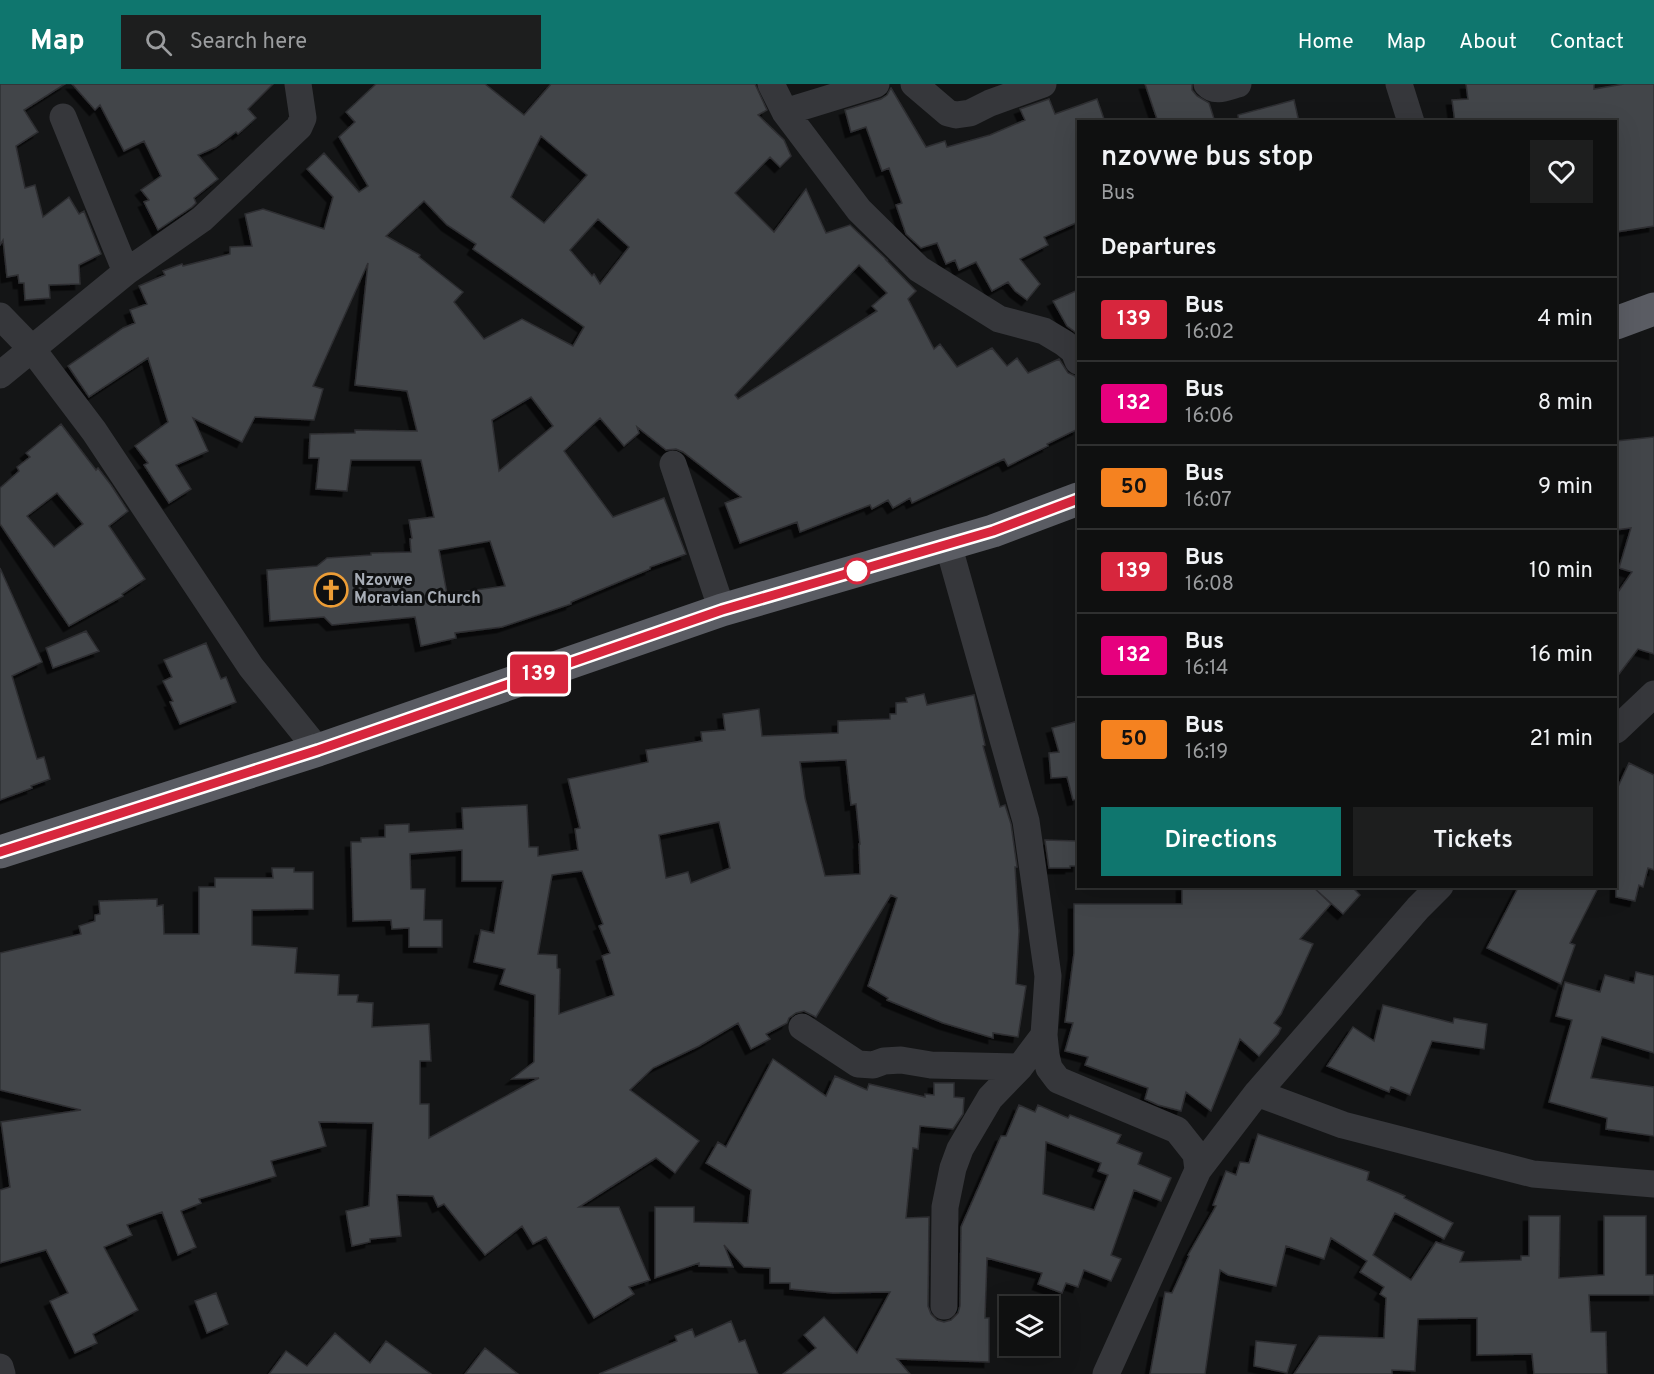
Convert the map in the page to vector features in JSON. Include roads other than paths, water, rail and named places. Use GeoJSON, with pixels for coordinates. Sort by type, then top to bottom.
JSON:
{"type":"FeatureCollection","features":[{"type":"Feature","properties":{"kind":"highway"},"geometry":{"type":"LineString","coordinates":[[1617,323],[1654,309]]}},
{"type":"Feature","properties":{"kind":"highway"},"geometry":{"type":"LineString","coordinates":[[0,852],[318,750],[722,610],[993,531],[1077,499]]}},
{"type":"Feature","properties":{"kind":"street"},"geometry":{"type":"LineString","coordinates":[[0,375],[126,272],[202,219],[299,127],[303,118],[298,84]]}},
{"type":"Feature","properties":{"kind":"street"},"geometry":{"type":"LineString","coordinates":[[771,84],[785,112],[859,210],[919,269],[999,319],[1044,332],[1064,342],[1074,351],[1077,358]]}},
{"type":"Feature","properties":{"kind":"street"},"geometry":{"type":"LineString","coordinates":[[785,112],[876,84]]}},
{"type":"Feature","properties":{"kind":"street"},"geometry":{"type":"LineString","coordinates":[[914,84],[948,112],[956,115],[970,112],[1043,84]]}},
{"type":"Feature","properties":{"kind":"street"},"geometry":{"type":"LineString","coordinates":[[1207,84],[1212,89],[1238,84]]}},
{"type":"Feature","properties":{"kind":"street"},"geometry":{"type":"LineString","coordinates":[[1399,84],[1409,120]]}},
{"type":"Feature","properties":{"kind":"street"},"geometry":{"type":"LineString","coordinates":[[63,117],[126,272]]}},
{"type":"Feature","properties":{"kind":"street"},"geometry":{"type":"LineString","coordinates":[[0,316],[32,349],[94,430],[251,667],[318,750]]}},
{"type":"Feature","properties":{"kind":"street"},"geometry":{"type":"LineString","coordinates":[[673,464],[722,610]]}},
{"type":"Feature","properties":{"kind":"street"},"geometry":{"type":"LineString","coordinates":[[948,544],[1026,821],[1048,976],[1044,1035],[1049,1068],[1058,1080],[1177,1130],[1196,1155],[1198,1170]]}},
{"type":"Feature","properties":{"kind":"street"},"geometry":{"type":"LineString","coordinates":[[1617,729],[1654,694]]}},
{"type":"Feature","properties":{"kind":"street"},"geometry":{"type":"LineString","coordinates":[[1106,1374],[1198,1170],[1257,1093],[1438,888]]}},
{"type":"Feature","properties":{"kind":"street"},"geometry":{"type":"LineString","coordinates":[[802,1028],[858,1064],[873,1065],[884,1061],[901,1060],[931,1065],[1020,1067]]}},
{"type":"Feature","properties":{"kind":"street"},"geometry":{"type":"LineString","coordinates":[[945,1306],[945,1207],[953,1168],[960,1149],[990,1098],[1020,1067],[1044,1035]]}},
{"type":"Feature","properties":{"kind":"street"},"geometry":{"type":"LineString","coordinates":[[1257,1093],[1343,1125],[1533,1174],[1654,1184]]}},
{"type":"Feature","properties":{"kind":"street"},"geometry":{"type":"LineString","coordinates":[[0,1367],[2,1374]]}},
{"type":"Feature","properties":{"kind":"place","name":"Nzovwe Moravian Church"},"geometry":{"type":"Point","coordinates":[331,590]}}]}
